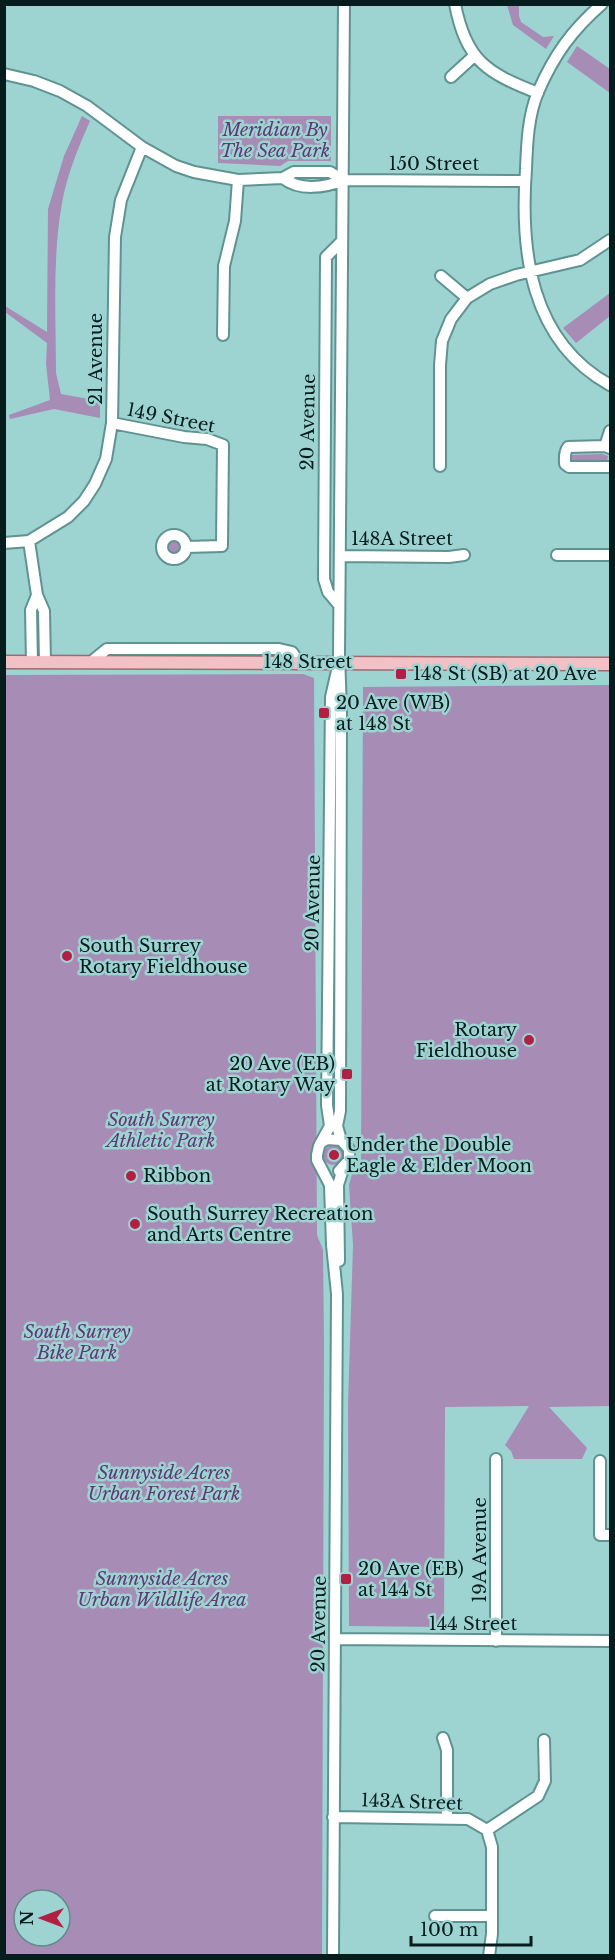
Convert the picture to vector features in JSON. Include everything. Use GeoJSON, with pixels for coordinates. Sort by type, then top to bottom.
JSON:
{"type":"FeatureCollection","features":[{"type":"Feature","properties":{"kind":"main road","name":"148 Street"},"geometry":{"type":"LineString","coordinates":[[4,662],[610,664]]}},
{"type":"Feature","properties":{"kind":"street","name":"20 Avenue"},"geometry":{"type":"LineString","coordinates":[[341,1140],[338,1126],[340,1111],[342,711],[339,605],[344,4]]}},
{"type":"Feature","properties":{"kind":"street"},"geometry":{"type":"LineString","coordinates":[[455,4],[465,41],[474,56],[487,68],[505,79],[538,93]]}},
{"type":"Feature","properties":{"kind":"street"},"geometry":{"type":"LineString","coordinates":[[602,4],[580,24],[560,50],[538,93],[528,135],[525,181],[526,251],[535,292],[548,321],[577,360],[610,385]]}},
{"type":"Feature","properties":{"kind":"street"},"geometry":{"type":"LineString","coordinates":[[451,77],[474,56]]}},
{"type":"Feature","properties":{"kind":"street","name":"150 Street"},"geometry":{"type":"LineString","coordinates":[[4,74],[34,81],[60,91],[87,106],[142,147],[176,166],[194,172],[238,180],[283,178],[293,186],[330,186],[343,180],[525,181]]}},
{"type":"Feature","properties":{"kind":"street","name":"21 Avenue"},"geometry":{"type":"LineString","coordinates":[[29,541],[68,517],[84,501],[95,484],[106,459],[112,423],[115,237],[121,200],[142,147]]}},
{"type":"Feature","properties":{"kind":"street"},"geometry":{"type":"LineString","coordinates":[[223,335],[224,266],[235,221],[238,180]]}},
{"type":"Feature","properties":{"kind":"street"},"geometry":{"type":"LineString","coordinates":[[440,466],[442,341],[452,319],[467,298],[490,284],[530,271],[580,260],[610,240]]}},
{"type":"Feature","properties":{"kind":"street","name":"20 Avenue"},"geometry":{"type":"LineString","coordinates":[[339,605],[328,592],[324,579],[326,257],[342,241]]}},
{"type":"Feature","properties":{"kind":"street"},"geometry":{"type":"LineString","coordinates":[[441,276],[467,298]]}},
{"type":"Feature","properties":{"kind":"street","name":"149 Street"},"geometry":{"type":"LineString","coordinates":[[112,423],[184,437],[207,439],[223,445],[222,546],[186,547]]}},
{"type":"Feature","properties":{"kind":"street"},"geometry":{"type":"LineString","coordinates":[[610,432],[608,447],[568,447],[565,450],[565,464],[573,468],[610,467]]}},
{"type":"Feature","properties":{"kind":"street"},"geometry":{"type":"LineString","coordinates":[[4,543],[29,541],[37,595],[44,611],[45,662]]}},
{"type":"Feature","properties":{"kind":"street","name":"148A Street"},"geometry":{"type":"LineString","coordinates":[[340,556],[449,557],[464,555]]}},
{"type":"Feature","properties":{"kind":"street"},"geometry":{"type":"LineString","coordinates":[[557,555],[610,555]]}},
{"type":"Feature","properties":{"kind":"street"},"geometry":{"type":"LineString","coordinates":[[32,662],[31,610],[37,595]]}},
{"type":"Feature","properties":{"kind":"street","name":"20 Avenue"},"geometry":{"type":"LineString","coordinates":[[322,1142],[330,1126],[327,1105],[331,697],[339,662]]}},
{"type":"Feature","properties":{"kind":"street"},"geometry":{"type":"LineString","coordinates":[[327,1139],[341,1140],[349,1149],[350,1155],[343,1169],[332,1172],[321,1167],[317,1155],[322,1142],[327,1139]]}},
{"type":"Feature","properties":{"kind":"street","name":"20 Avenue"},"geometry":{"type":"LineString","coordinates":[[321,1167],[330,1185],[332,1245],[337,1294],[333,1956]]}},
{"type":"Feature","properties":{"kind":"street","name":"20 Avenue"},"geometry":{"type":"LineString","coordinates":[[337,1294],[340,1283],[338,1185],[343,1169]]}},
{"type":"Feature","properties":{"kind":"street","name":"19A Avenue"},"geometry":{"type":"LineString","coordinates":[[496,1459],[496,1641]]}},
{"type":"Feature","properties":{"kind":"street"},"geometry":{"type":"LineString","coordinates":[[600,1461],[605,1535]]}},
{"type":"Feature","properties":{"kind":"street","name":"144 Street"},"geometry":{"type":"LineString","coordinates":[[336,1639],[610,1641]]}},
{"type":"Feature","properties":{"kind":"street"},"geometry":{"type":"LineString","coordinates":[[443,1738],[447,1750],[447,1817]]}},
{"type":"Feature","properties":{"kind":"street"},"geometry":{"type":"LineString","coordinates":[[489,1956],[492,1847],[487,1830],[538,1796],[545,1781],[544,1740]]}},
{"type":"Feature","properties":{"kind":"street","name":"143A Street"},"geometry":{"type":"LineString","coordinates":[[333,1817],[447,1817],[468,1819],[487,1830]]}},
{"type":"Feature","properties":{"kind":"street"},"geometry":{"type":"LineString","coordinates":[[435,1916],[491,1916]]}},
{"type":"Feature","properties":{"kind":"green space"},"geometry":{"type":"Polygon","coordinates":[[[507,5],[519,5],[521,22],[543,37],[554,36],[546,49],[513,25],[507,5]]]}},
{"type":"Feature","properties":{"kind":"green space"},"geometry":{"type":"Polygon","coordinates":[[[577,46],[610,69],[610,93],[567,62],[577,46]]]}},
{"type":"Feature","properties":{"kind":"green space"},"geometry":{"type":"Polygon","coordinates":[[[82,116],[90,121],[70,172],[59,224],[55,288],[56,373],[61,394],[100,401],[100,418],[54,409],[10,419],[9,415],[50,400],[46,364],[47,343],[5,312],[5,306],[47,332],[48,209],[64,156],[82,116]]]}},
{"type":"Feature","properties":{"kind":"green space","name":"Meridian By The Sea Park"},"geometry":{"type":"Polygon","coordinates":[[[218,116],[331,116],[331,161],[288,161],[280,166],[218,163],[218,116]]]}},
{"type":"Feature","properties":{"kind":"green space"},"geometry":{"type":"Polygon","coordinates":[[[610,293],[610,316],[576,343],[563,328],[610,293]]]}},
{"type":"Feature","properties":{"kind":"green space"},"geometry":{"type":"Polygon","coordinates":[[[602,454],[608,456],[607,462],[570,463],[571,455],[602,454]]]}},
{"type":"Feature","properties":{"kind":"green space"},"geometry":{"type":"Polygon","coordinates":[[[173,538],[179,541],[182,547],[179,553],[173,556],[167,553],[164,547],[167,541],[173,538]]]}},
{"type":"Feature","properties":{"kind":"green space"},"geometry":{"type":"Polygon","coordinates":[[[303,674],[314,678],[317,1235],[323,1250],[322,1955],[5,1955],[4,675],[303,674]]]}},
{"type":"Feature","properties":{"kind":"green space"},"geometry":{"type":"Polygon","coordinates":[[[610,685],[610,1406],[549,1407],[587,1448],[582,1459],[514,1459],[511,1451],[505,1445],[529,1406],[445,1407],[444,1627],[349,1626],[348,1406],[353,1245],[349,1185],[352,1174],[361,1171],[363,687],[610,685]]]}},
{"type":"Feature","properties":{"kind":"green space"},"geometry":{"type":"Polygon","coordinates":[[[333,1145],[340,1148],[343,1155],[340,1162],[333,1165],[326,1162],[323,1155],[326,1148],[333,1145]]]}},
{"type":"Feature","properties":{"kind":"place","name":"148 St (SB) at 20 Ave"},"geometry":{"type":"Point","coordinates":[401,674]}},
{"type":"Feature","properties":{"kind":"place","name":"20 Ave (WB) at 148 St"},"geometry":{"type":"Point","coordinates":[324,713]}},
{"type":"Feature","properties":{"kind":"place","name":"South Surrey Rotary Fieldhouse"},"geometry":{"type":"Point","coordinates":[67,956]}},
{"type":"Feature","properties":{"kind":"place","name":"Rotary Fieldhouse"},"geometry":{"type":"Point","coordinates":[529,1040]}},
{"type":"Feature","properties":{"kind":"place","name":"20 Ave (EB) at Rotary Way"},"geometry":{"type":"Point","coordinates":[347,1074]}},
{"type":"Feature","properties":{"kind":"place","name":"Under the Double Eagle & Elder Moon"},"geometry":{"type":"Point","coordinates":[334,1155]}},
{"type":"Feature","properties":{"kind":"place","name":"Ribbon"},"geometry":{"type":"Point","coordinates":[131,1176]}},
{"type":"Feature","properties":{"kind":"place","name":"South Surrey Recreation and Arts Centre"},"geometry":{"type":"Point","coordinates":[135,1224]}},
{"type":"Feature","properties":{"kind":"place","name":"20 Ave (EB) at 144 St"},"geometry":{"type":"Point","coordinates":[346,1579]}},
{"type":"Feature","properties":{"kind":"park label","name":"South Surrey Athletic Park"},"geometry":{"type":"Point","coordinates":[161,1130]}},
{"type":"Feature","properties":{"kind":"park label","name":"South Surrey Bike Park"},"geometry":{"type":"Point","coordinates":[77,1342]}},
{"type":"Feature","properties":{"kind":"park label","name":"Sunnyside Acres Urban Forest Park"},"geometry":{"type":"Point","coordinates":[164,1483]}},
{"type":"Feature","properties":{"kind":"park label","name":"Sunnyside Acres Urban Wildlife Area"},"geometry":{"type":"Point","coordinates":[162,1589]}}]}
